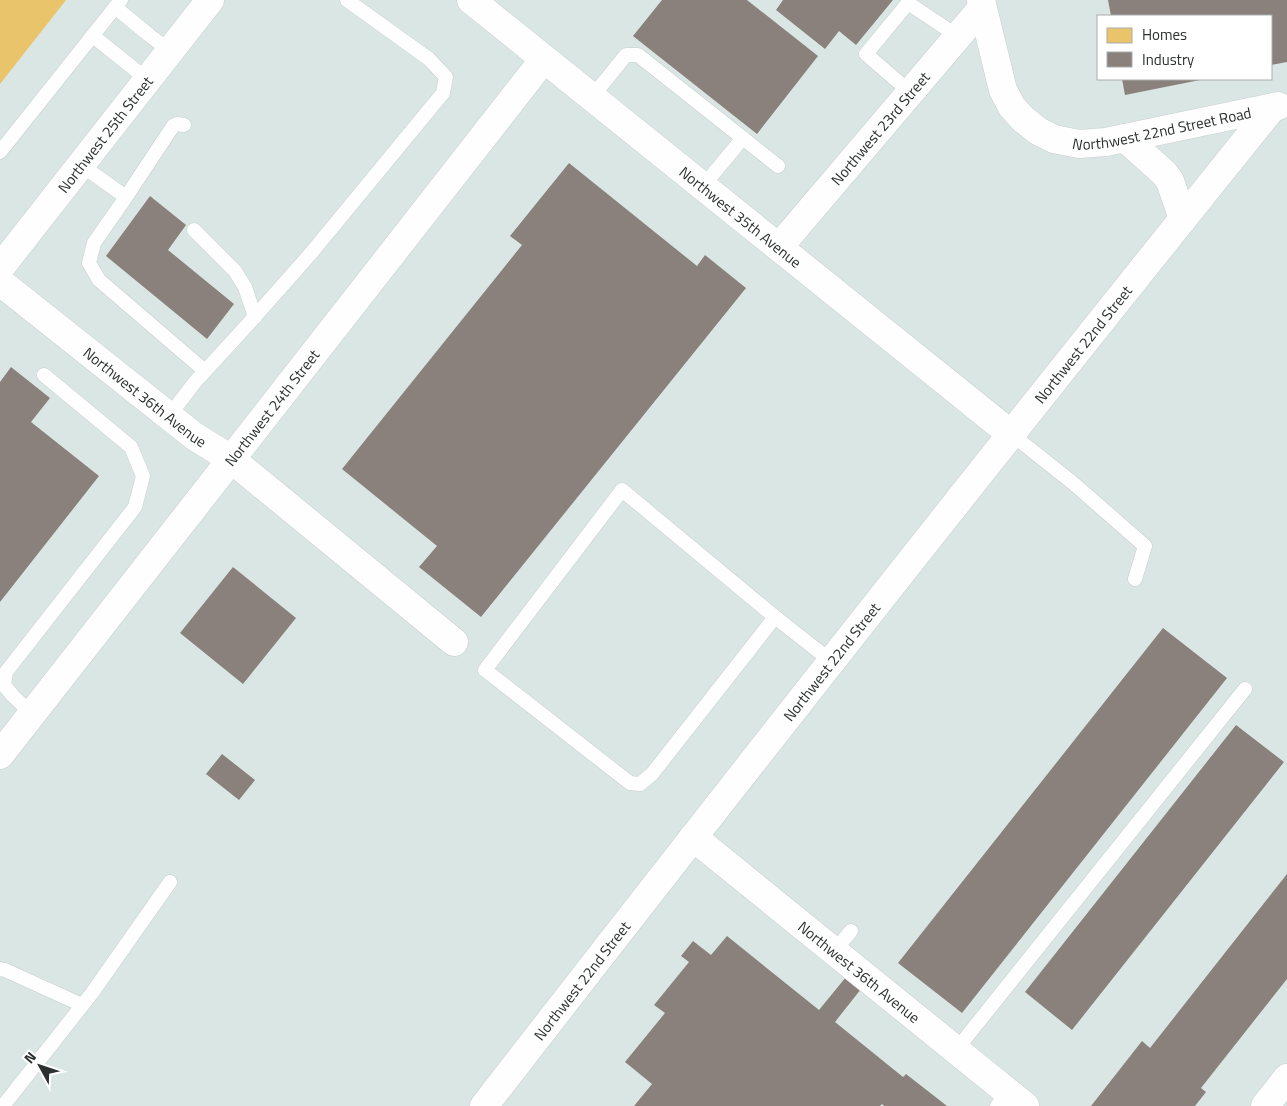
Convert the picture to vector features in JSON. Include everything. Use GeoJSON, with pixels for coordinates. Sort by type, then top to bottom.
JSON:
{"type":"FeatureCollection","features":[{"type":"Feature","properties":{"kind":"street","name":"Northwest 25th Street"},"geometry":{"type":"LineString","coordinates":[[0,268],[210,0]]}},
{"type":"Feature","properties":{"kind":"street","name":"Northwest 35th Avenue"},"geometry":{"type":"LineString","coordinates":[[475,1],[544,59],[1011,434]]}},
{"type":"Feature","properties":{"kind":"street","name":"Northwest 23rd Street"},"geometry":{"type":"LineString","coordinates":[[779,247],[958,36],[982,4]]}},
{"type":"Feature","properties":{"kind":"street","name":"Northwest 22nd Street Road"},"geometry":{"type":"LineString","coordinates":[[982,4],[1003,90],[1012,107],[1038,131],[1054,139],[1079,144],[1106,142],[1280,106]]}},
{"type":"Feature","properties":{"kind":"street","name":"Northwest 24th Street"},"geometry":{"type":"LineString","coordinates":[[0,755],[544,59]]}},
{"type":"Feature","properties":{"kind":"street","name":"Northwest 22nd Street"},"geometry":{"type":"LineString","coordinates":[[484,1106],[831,661],[1011,434],[1182,220],[1280,106]]}},
{"type":"Feature","properties":{"kind":"street"},"geometry":{"type":"LineString","coordinates":[[1125,138],[1164,173],[1170,181],[1182,220]]}},
{"type":"Feature","properties":{"kind":"street","name":"Northwest 36th Avenue"},"geometry":{"type":"LineString","coordinates":[[0,282],[194,436],[231,459],[454,642]]}},
{"type":"Feature","properties":{"kind":"street","name":"Northwest 36th Avenue"},"geometry":{"type":"LineString","coordinates":[[693,837],[956,1050],[1010,1102]]}},
{"type":"Feature","properties":{"kind":"street"},"geometry":{"type":"LineString","coordinates":[[1265,1106],[1287,1078]]}},
{"type":"Feature","properties":{"kind":"lane"},"geometry":{"type":"LineString","coordinates":[[169,416],[195,382],[312,252],[443,93],[446,77],[429,59],[347,0]]}},
{"type":"Feature","properties":{"kind":"lane"},"geometry":{"type":"LineString","coordinates":[[910,92],[866,54],[908,3],[958,36]]}},
{"type":"Feature","properties":{"kind":"lane"},"geometry":{"type":"LineString","coordinates":[[0,152],[118,4],[149,35],[170,51]]}},
{"type":"Feature","properties":{"kind":"lane"},"geometry":{"type":"LineString","coordinates":[[93,36],[148,80]]}},
{"type":"Feature","properties":{"kind":"lane"},"geometry":{"type":"LineString","coordinates":[[592,97],[626,55],[638,55],[778,166]]}},
{"type":"Feature","properties":{"kind":"lane"},"geometry":{"type":"LineString","coordinates":[[184,125],[177,124],[173,126],[94,243],[89,263],[99,280],[205,371]]}},
{"type":"Feature","properties":{"kind":"lane"},"geometry":{"type":"LineString","coordinates":[[703,186],[743,138]]}},
{"type":"Feature","properties":{"kind":"lane"},"geometry":{"type":"LineString","coordinates":[[81,165],[126,198]]}},
{"type":"Feature","properties":{"kind":"lane"},"geometry":{"type":"LineString","coordinates":[[194,230],[235,271],[245,287],[254,317]]}},
{"type":"Feature","properties":{"kind":"lane"},"geometry":{"type":"LineString","coordinates":[[32,714],[4,685],[6,672],[135,507],[143,476],[131,447],[44,375]]}},
{"type":"Feature","properties":{"kind":"lane"},"geometry":{"type":"LineString","coordinates":[[1011,434],[1073,483],[1145,546],[1135,580]]}},
{"type":"Feature","properties":{"kind":"lane"},"geometry":{"type":"LineString","coordinates":[[775,617],[652,774],[640,784],[630,783],[485,670],[622,490],[831,661]]}},
{"type":"Feature","properties":{"kind":"lane"},"geometry":{"type":"LineString","coordinates":[[956,1050],[1245,689]]}},
{"type":"Feature","properties":{"kind":"lane"},"geometry":{"type":"LineString","coordinates":[[3,1106],[82,1005],[170,882]]}},
{"type":"Feature","properties":{"kind":"lane"},"geometry":{"type":"LineString","coordinates":[[834,951],[851,931]]}},
{"type":"Feature","properties":{"kind":"lane"},"geometry":{"type":"LineString","coordinates":[[0,969],[82,1005]]}},
{"type":"Feature","properties":{"kind":"shaded area"},"geometry":{"type":"Polygon","coordinates":[[[0,0],[1287,0],[1287,1106],[0,1106],[0,0]]]}},
{"type":"Feature","properties":{"kind":"building: Homes"},"geometry":{"type":"Polygon","coordinates":[[[0,0],[66,0],[0,84],[0,0]]]}},
{"type":"Feature","properties":{"kind":"building: Industry"},"geometry":{"type":"Polygon","coordinates":[[[662,0],[747,0],[818,56],[757,134],[633,36],[662,0]]]}},
{"type":"Feature","properties":{"kind":"building: Industry"},"geometry":{"type":"Polygon","coordinates":[[[783,0],[893,0],[856,45],[839,31],[825,49],[776,10],[783,0]]]}},
{"type":"Feature","properties":{"kind":"building: Industry"},"geometry":{"type":"Polygon","coordinates":[[[1108,0],[1287,0],[1287,62],[1272,65],[1272,15],[1111,15],[1108,0]]]}},
{"type":"Feature","properties":{"kind":"building: Industry"},"geometry":{"type":"Polygon","coordinates":[[[1122,80],[1200,80],[1125,95],[1122,80]]]}},
{"type":"Feature","properties":{"kind":"building: Industry"},"geometry":{"type":"Polygon","coordinates":[[[569,163],[697,266],[705,255],[746,288],[481,617],[419,567],[437,546],[342,469],[522,245],[510,236],[569,163]]]}},
{"type":"Feature","properties":{"kind":"building: Industry"},"geometry":{"type":"Polygon","coordinates":[[[150,196],[186,225],[168,250],[234,304],[207,339],[106,256],[150,196]]]}},
{"type":"Feature","properties":{"kind":"building: Industry"},"geometry":{"type":"Polygon","coordinates":[[[11,367],[50,398],[31,422],[99,476],[0,602],[0,382],[11,367]]]}},
{"type":"Feature","properties":{"kind":"building: Industry"},"geometry":{"type":"Polygon","coordinates":[[[233,567],[296,618],[243,684],[180,633],[233,567]]]}},
{"type":"Feature","properties":{"kind":"building: Industry"},"geometry":{"type":"Polygon","coordinates":[[[1163,628],[1227,678],[962,1013],[898,963],[1163,628]]]}},
{"type":"Feature","properties":{"kind":"building: Industry"},"geometry":{"type":"Polygon","coordinates":[[[1236,725],[1284,762],[1072,1030],[1025,992],[1236,725]]]}},
{"type":"Feature","properties":{"kind":"building: Industry"},"geometry":{"type":"Polygon","coordinates":[[[222,754],[255,780],[239,800],[206,774],[222,754]]]}},
{"type":"Feature","properties":{"kind":"building: Industry"},"geometry":{"type":"Polygon","coordinates":[[[1287,874],[1287,979],[1201,1088],[1206,1092],[1195,1106],[1091,1106],[1142,1041],[1150,1048],[1287,874]]]}},
{"type":"Feature","properties":{"kind":"building: Industry"},"geometry":{"type":"Polygon","coordinates":[[[727,936],[819,1010],[846,977],[861,989],[835,1022],[903,1077],[906,1074],[947,1106],[884,1106],[882,1104],[880,1106],[634,1106],[652,1084],[625,1062],[665,1013],[654,1005],[689,962],[681,956],[693,941],[711,955],[727,936]]]}}]}
